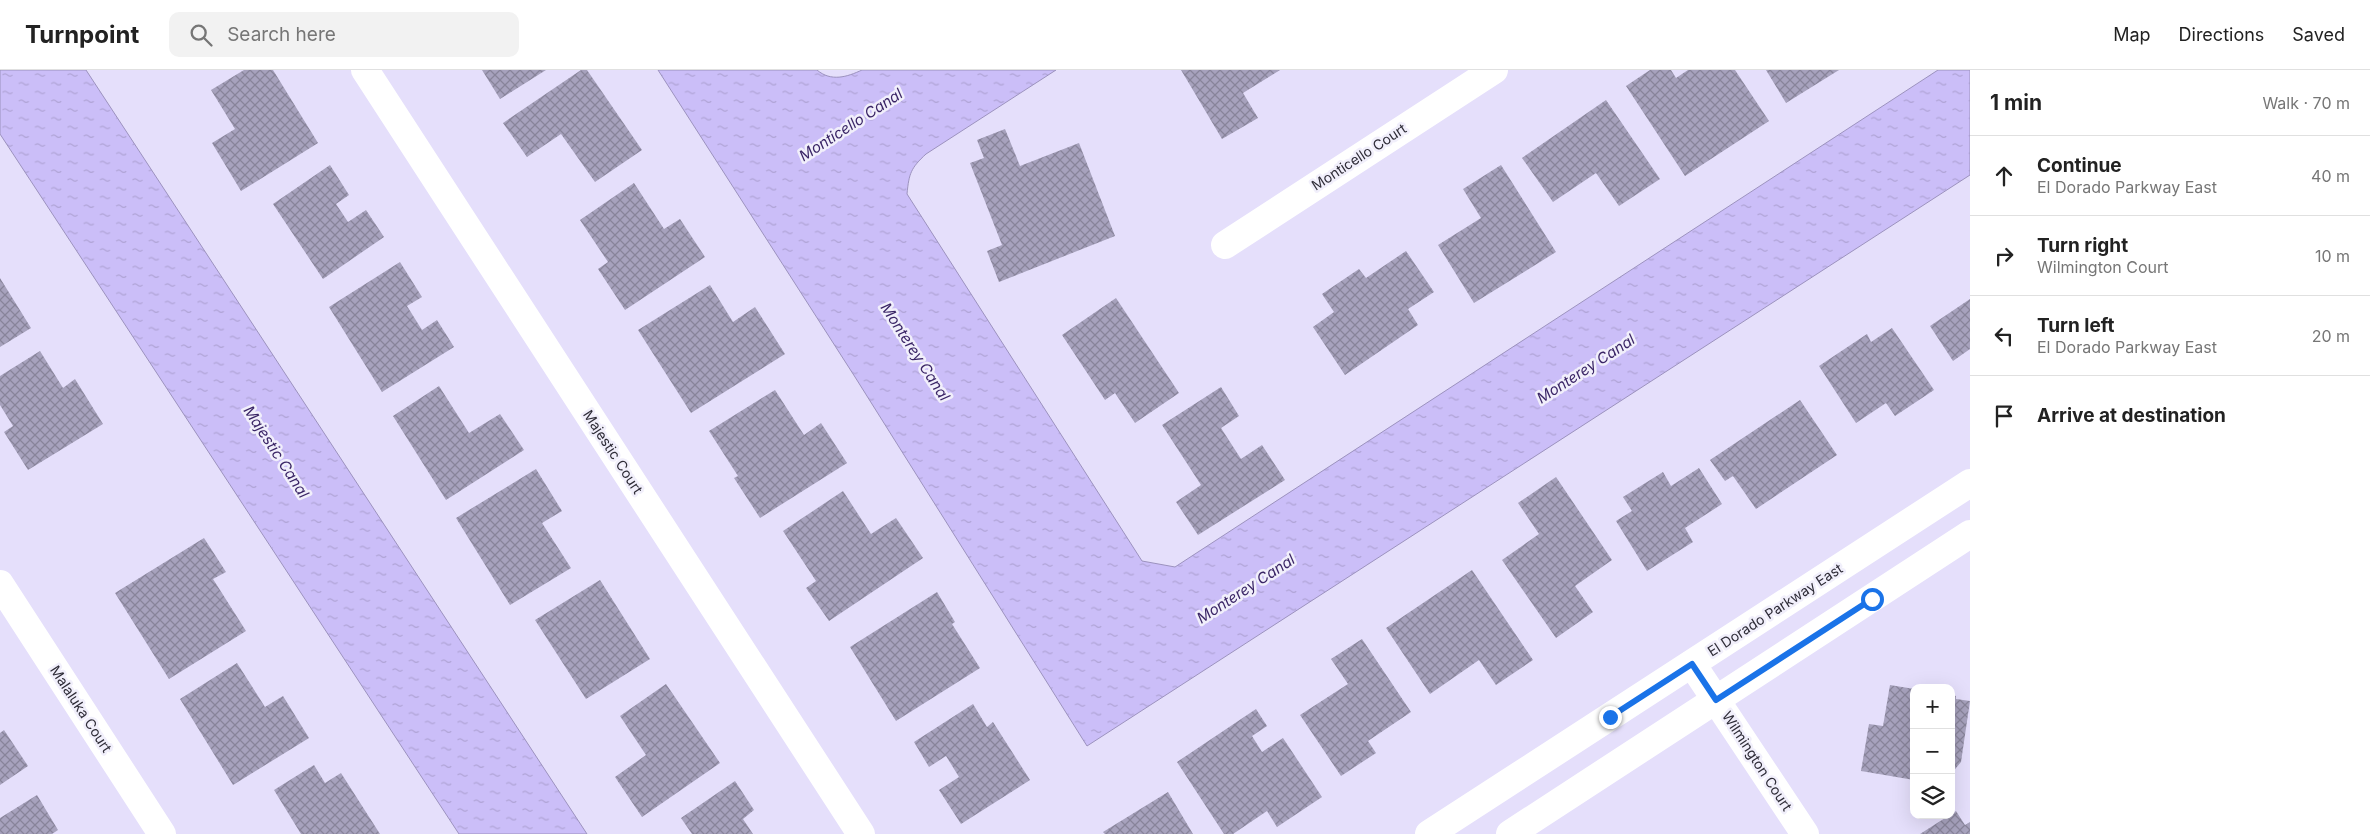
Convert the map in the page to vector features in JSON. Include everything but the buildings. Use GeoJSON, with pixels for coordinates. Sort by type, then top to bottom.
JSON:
{"type":"FeatureCollection","features":[{"type":"Feature","properties":{"kind":"street","name":"Majestic Court"},"geometry":{"type":"LineString","coordinates":[[365,70],[861,834]]}},
{"type":"Feature","properties":{"kind":"street","name":"Monticello Court"},"geometry":{"type":"LineString","coordinates":[[1225,245],[1494,70]]}},
{"type":"Feature","properties":{"kind":"street","name":"El Dorado Parkway East"},"geometry":{"type":"LineString","coordinates":[[1428,834],[1970,483]]}},
{"type":"Feature","properties":{"kind":"street"},"geometry":{"type":"LineString","coordinates":[[1510,834],[1970,534]]}},
{"type":"Feature","properties":{"kind":"street","name":"Malaluka Court"},"geometry":{"type":"LineString","coordinates":[[0,584],[162,834]]}},
{"type":"Feature","properties":{"kind":"street","name":"Wilmington Court"},"geometry":{"type":"LineString","coordinates":[[1692,664],[1804,834]]}},
{"type":"Feature","properties":{"kind":"water","name":"Majestic Canal"},"geometry":{"type":"Polygon","coordinates":[[[0,70],[86,70],[587,834],[459,834],[0,134],[0,70]]]}},
{"type":"Feature","properties":{"kind":"water"},"geometry":{"type":"Polygon","coordinates":[[[658,70],[817,70],[828,76],[839,77],[851,75],[862,70],[1056,70],[926,154],[912,171],[907,194],[1142,561],[1175,567],[1938,70],[1970,70],[1970,175],[1087,746],[855,377],[658,70]]]}},
{"type":"Feature","properties":{"kind":"route"},"geometry":{"type":"LineString","coordinates":[[1610,717],[1692,664],[1716,700],[1872,599]]}},
{"type":"Feature","properties":{"kind":"water label","name":"Monticello Canal"},"geometry":{"type":"Point","coordinates":[851,125]}},
{"type":"Feature","properties":{"kind":"water label","name":"Monterey Canal"},"geometry":{"type":"Point","coordinates":[915,352]}},
{"type":"Feature","properties":{"kind":"water label","name":"Monterey Canal"},"geometry":{"type":"Point","coordinates":[1586,369]}},
{"type":"Feature","properties":{"kind":"water label","name":"Monterey Canal"},"geometry":{"type":"Point","coordinates":[1246,589]}}]}
